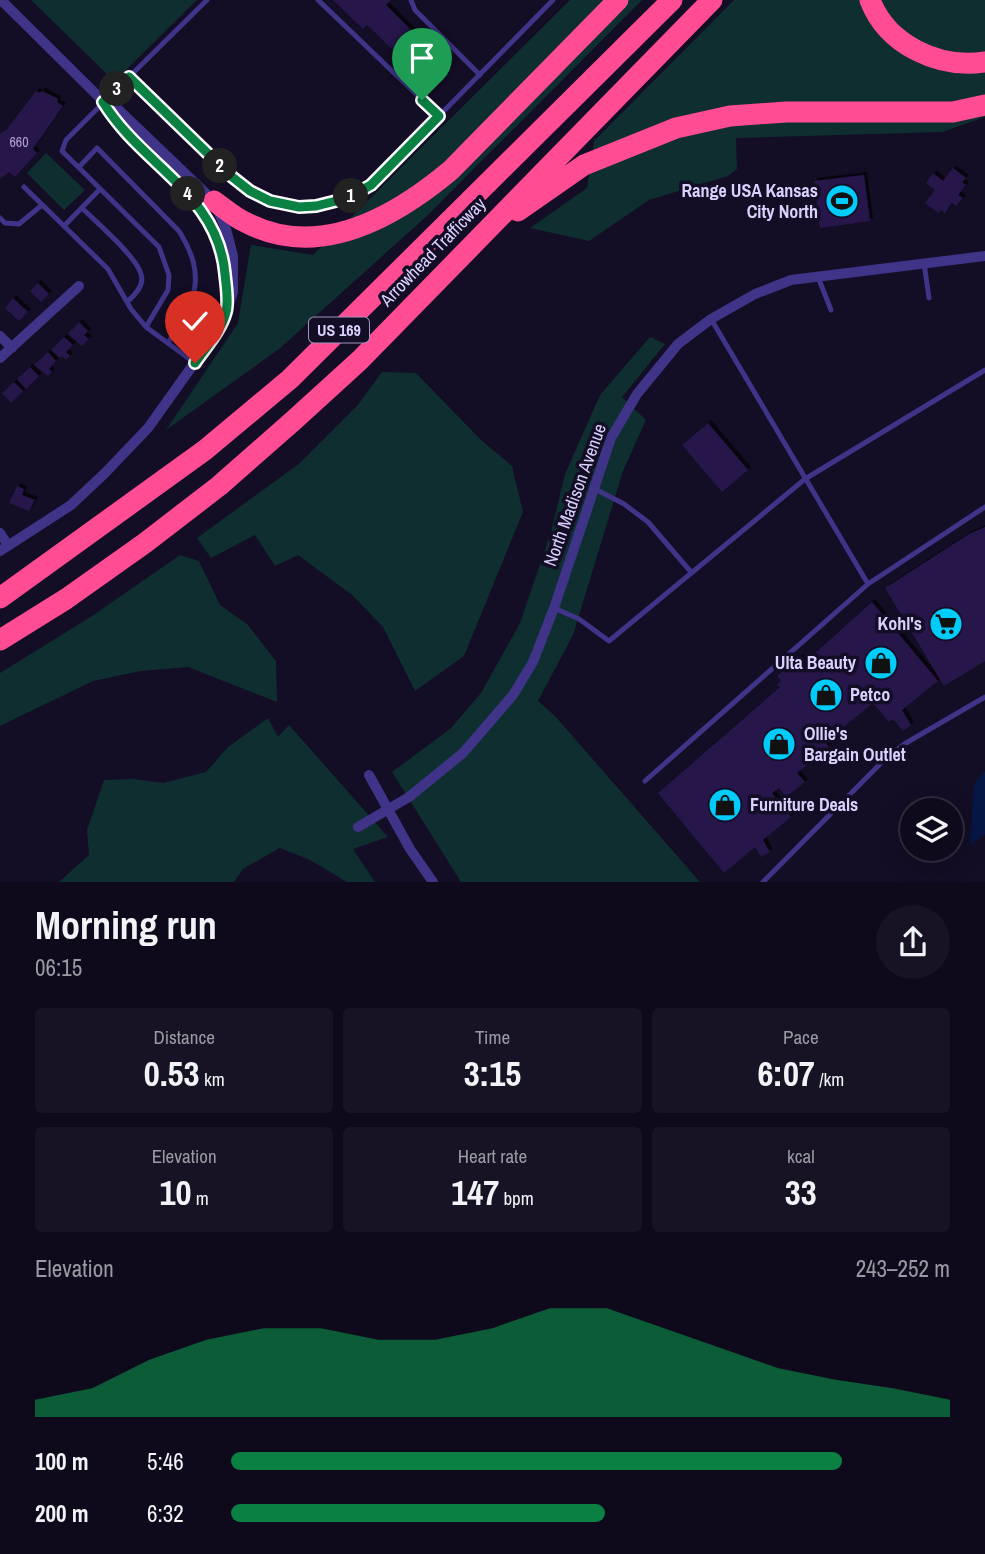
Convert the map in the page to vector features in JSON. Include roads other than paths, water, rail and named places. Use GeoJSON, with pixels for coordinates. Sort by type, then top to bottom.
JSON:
{"type":"FeatureCollection","features":[{"type":"Feature","properties":{"kind":"highway"},"geometry":{"type":"LineString","coordinates":[[208,205],[244,222],[290,237],[338,234],[382,219],[428,190],[451,170],[618,0]]}},
{"type":"Feature","properties":{"kind":"highway"},"geometry":{"type":"LineString","coordinates":[[643,29],[664,0]]}},
{"type":"Feature","properties":{"kind":"highway","name":"Arrowhead Trafficway"},"geometry":{"type":"LineString","coordinates":[[0,597],[205,450],[289,379],[672,0]]}},
{"type":"Feature","properties":{"kind":"highway","name":"Arrowhead Trafficway"},"geometry":{"type":"LineString","coordinates":[[0,640],[66,599],[219,486],[360,360],[712,0]]}},
{"type":"Feature","properties":{"kind":"highway"},"geometry":{"type":"LineString","coordinates":[[870,0],[884,24],[915,50],[954,63],[985,62]]}},
{"type":"Feature","properties":{"kind":"highway"},"geometry":{"type":"LineString","coordinates":[[477,241],[584,165],[676,128],[730,116],[786,112],[953,112],[985,105]]}},
{"type":"Feature","properties":{"kind":"street"},"geometry":{"type":"LineString","coordinates":[[0,533],[4,548],[53,518],[106,473],[148,428],[195,363],[213,337],[233,292],[233,256],[226,229],[208,205],[118,109],[103,102],[1,0]]}},
{"type":"Feature","properties":{"kind":"street","name":"North Madison Avenue"},"geometry":{"type":"LineString","coordinates":[[358,827],[409,797],[463,753],[513,695],[533,662],[554,608],[611,438],[636,394],[678,344],[711,319],[755,294],[790,280],[985,256]]}},
{"type":"Feature","properties":{"kind":"street"},"geometry":{"type":"LineString","coordinates":[[0,358],[79,286]]}},
{"type":"Feature","properties":{"kind":"street"},"geometry":{"type":"LineString","coordinates":[[0,336],[12,348]]}},
{"type":"Feature","properties":{"kind":"street"},"geometry":{"type":"LineString","coordinates":[[369,775],[410,849],[433,882]]}},
{"type":"Feature","properties":{"kind":"lane"},"geometry":{"type":"LineString","coordinates":[[146,327],[168,290],[166,261],[159,247],[62,151],[65,140],[207,0]]}},
{"type":"Feature","properties":{"kind":"lane"},"geometry":{"type":"LineString","coordinates":[[318,0],[439,116]]}},
{"type":"Feature","properties":{"kind":"lane"},"geometry":{"type":"LineString","coordinates":[[411,0],[415,10],[480,75]]}},
{"type":"Feature","properties":{"kind":"lane"},"geometry":{"type":"LineString","coordinates":[[129,77],[231,176],[250,191],[270,201],[299,207],[316,206],[348,198],[371,185],[554,0]]}},
{"type":"Feature","properties":{"kind":"lane"},"geometry":{"type":"LineString","coordinates":[[79,167],[97,148],[179,231],[186,243],[195,266],[196,287],[190,308],[169,343]]}},
{"type":"Feature","properties":{"kind":"lane"},"geometry":{"type":"LineString","coordinates":[[23,187],[108,269],[127,302],[146,327],[195,363]]}},
{"type":"Feature","properties":{"kind":"lane"},"geometry":{"type":"LineString","coordinates":[[64,226],[100,189]]}},
{"type":"Feature","properties":{"kind":"lane"},"geometry":{"type":"LineString","coordinates":[[0,218],[5,223],[19,223],[42,205]]}},
{"type":"Feature","properties":{"kind":"lane"},"geometry":{"type":"LineString","coordinates":[[82,208],[135,261],[142,276],[140,288],[127,302]]}},
{"type":"Feature","properties":{"kind":"lane"},"geometry":{"type":"LineString","coordinates":[[923,262],[929,298]]}},
{"type":"Feature","properties":{"kind":"lane"},"geometry":{"type":"LineString","coordinates":[[818,276],[831,310]]}},
{"type":"Feature","properties":{"kind":"lane"},"geometry":{"type":"LineString","coordinates":[[711,319],[868,584]]}},
{"type":"Feature","properties":{"kind":"lane"},"geometry":{"type":"LineString","coordinates":[[554,608],[579,619],[609,641],[805,480],[985,370]]}},
{"type":"Feature","properties":{"kind":"lane"},"geometry":{"type":"LineString","coordinates":[[595,489],[624,504],[648,522],[691,572]]}},
{"type":"Feature","properties":{"kind":"lane"},"geometry":{"type":"LineString","coordinates":[[645,781],[868,584],[985,507]]}},
{"type":"Feature","properties":{"kind":"lane"},"geometry":{"type":"LineString","coordinates":[[763,882],[888,757],[906,743],[985,697]]}},
{"type":"Feature","properties":{"kind":"water"},"geometry":{"type":"Polygon","coordinates":[[[985,771],[985,834],[970,845],[974,784],[985,771]]]}},
{"type":"Feature","properties":{"kind":"place","name":"Range USA Kansas City North"},"geometry":{"type":"Point","coordinates":[842,201]}},
{"type":"Feature","properties":{"kind":"place","name":"Kohl's"},"geometry":{"type":"Point","coordinates":[946,624]}},
{"type":"Feature","properties":{"kind":"place","name":"Ulta Beauty"},"geometry":{"type":"Point","coordinates":[881,663]}},
{"type":"Feature","properties":{"kind":"place","name":"Petco"},"geometry":{"type":"Point","coordinates":[826,695]}},
{"type":"Feature","properties":{"kind":"place","name":"Ollie's Bargain Outlet"},"geometry":{"type":"Point","coordinates":[779,744]}},
{"type":"Feature","properties":{"kind":"place","name":"Furniture Deals"},"geometry":{"type":"Point","coordinates":[725,805]}}]}
